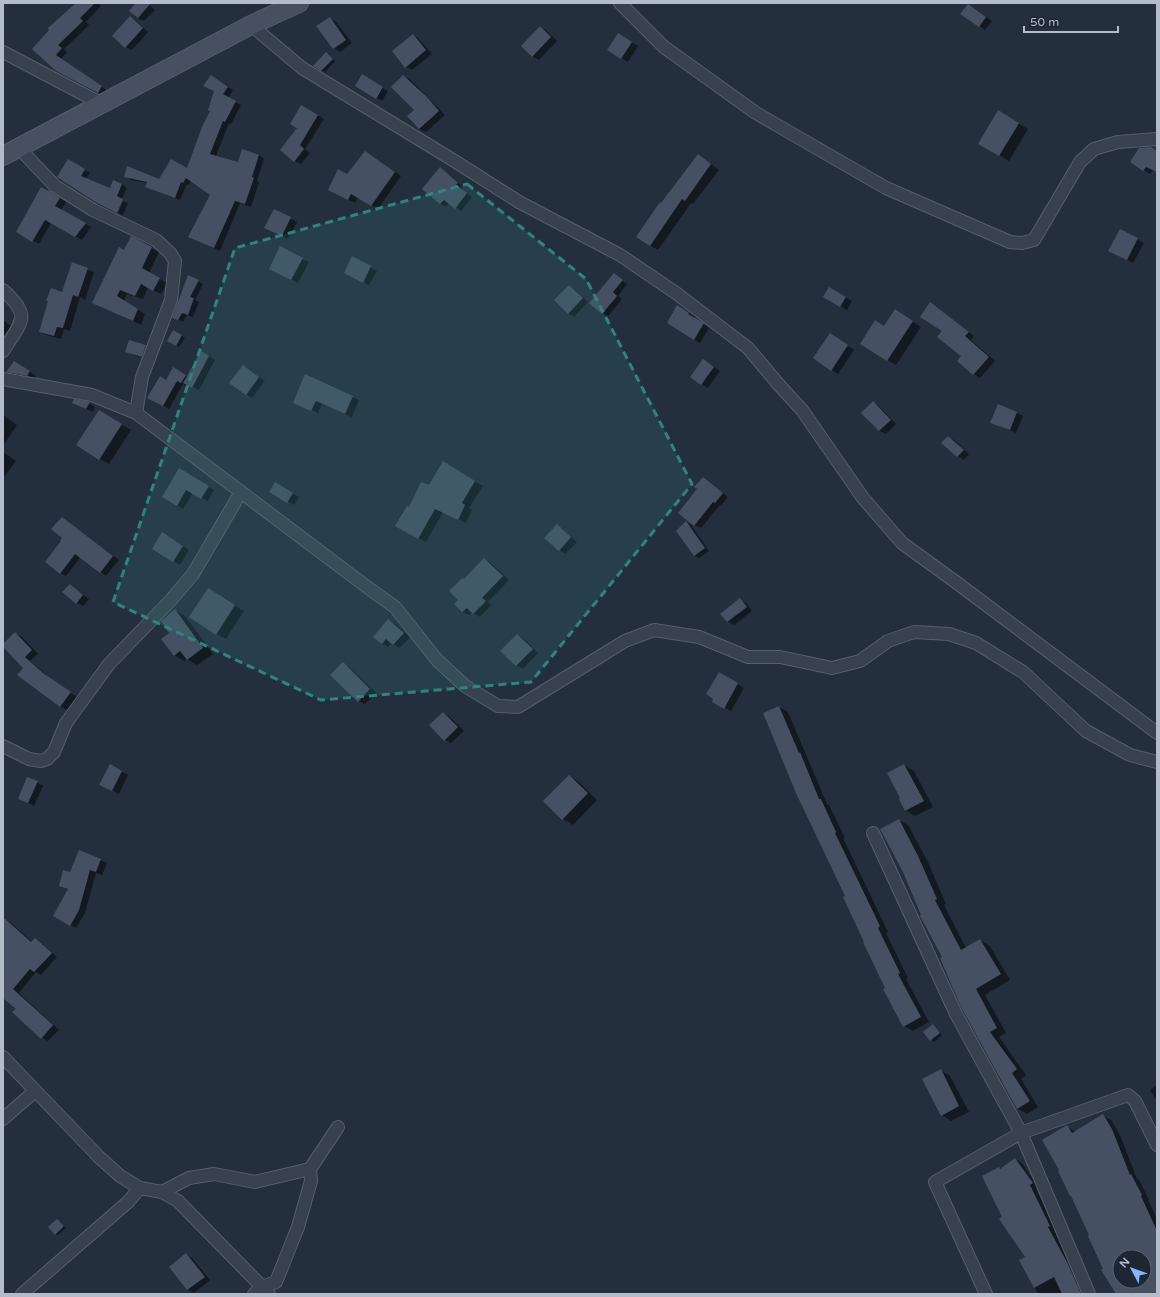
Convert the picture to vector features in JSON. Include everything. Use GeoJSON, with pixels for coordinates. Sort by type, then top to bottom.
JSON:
{"type":"FeatureCollection","features":[{"type":"Feature","properties":{"kind":"street"},"geometry":{"type":"LineString","coordinates":[[3,156],[251,25],[299,3]]}},
{"type":"Feature","properties":{"kind":"street"},"geometry":{"type":"LineString","coordinates":[[620,3],[664,47],[756,113],[886,188],[1010,242],[1022,243],[1034,240],[1080,162],[1094,149],[1118,142],[1157,139]]}},
{"type":"Feature","properties":{"kind":"street"},"geometry":{"type":"LineString","coordinates":[[251,25],[302,68],[519,202],[620,255],[676,293],[748,348],[802,410],[863,498],[902,543],[1157,733]]}},
{"type":"Feature","properties":{"kind":"street"},"geometry":{"type":"LineString","coordinates":[[3,52],[102,104]]}},
{"type":"Feature","properties":{"kind":"street"},"geometry":{"type":"LineString","coordinates":[[19,148],[55,186],[93,210],[156,240],[170,253],[175,261],[171,300],[142,377],[136,412]]}},
{"type":"Feature","properties":{"kind":"street"},"geometry":{"type":"LineString","coordinates":[[3,290],[15,300],[22,313],[22,320],[3,351]]}},
{"type":"Feature","properties":{"kind":"street"},"geometry":{"type":"LineString","coordinates":[[3,379],[92,395],[136,412],[365,586],[395,607],[437,660],[465,686],[498,706],[518,707],[625,641],[654,630],[699,637],[748,657],[780,657],[832,668],[860,661],[888,641],[914,632],[949,634],[976,643],[1023,672],[1086,731],[1130,755],[1157,762]]}},
{"type":"Feature","properties":{"kind":"street"},"geometry":{"type":"LineString","coordinates":[[3,746],[29,759],[41,761],[47,759],[54,752],[66,723],[110,664],[171,600],[193,574],[241,492]]}},
{"type":"Feature","properties":{"kind":"street"},"geometry":{"type":"LineString","coordinates":[[873,833],[956,1014],[1021,1132],[1089,1294]]}},
{"type":"Feature","properties":{"kind":"street"},"geometry":{"type":"LineString","coordinates":[[3,1057],[99,1157],[120,1176],[140,1188],[162,1192],[178,1201],[262,1292],[276,1282],[300,1219],[311,1181],[310,1169],[338,1127]]}},
{"type":"Feature","properties":{"kind":"street"},"geometry":{"type":"LineString","coordinates":[[3,1119],[35,1091]]}},
{"type":"Feature","properties":{"kind":"street"},"geometry":{"type":"LineString","coordinates":[[986,1294],[935,1182],[1021,1132],[1128,1095],[1135,1101],[1157,1145]]}},
{"type":"Feature","properties":{"kind":"street"},"geometry":{"type":"LineString","coordinates":[[162,1192],[189,1178],[214,1174],[255,1182],[310,1169]]}},
{"type":"Feature","properties":{"kind":"street"},"geometry":{"type":"LineString","coordinates":[[22,1294],[128,1202],[140,1188]]}},
{"type":"Feature","properties":{"kind":"highlighted area"},"geometry":{"type":"Polygon","coordinates":[[[467,184],[586,279],[692,484],[531,682],[321,700],[113,602],[235,248],[467,184]]]}},
{"type":"Feature","properties":{"kind":"building"},"geometry":{"type":"Polygon","coordinates":[[[76,3],[95,3],[80,18],[83,21],[58,45],[62,48],[56,55],[102,86],[98,93],[56,71],[32,49],[49,30],[48,28],[76,3]]]}},
{"type":"Feature","properties":{"kind":"building"},"geometry":{"type":"Polygon","coordinates":[[[136,3],[151,3],[138,18],[129,11],[136,3]]]}},
{"type":"Feature","properties":{"kind":"building"},"geometry":{"type":"Polygon","coordinates":[[[968,4],[986,17],[979,27],[960,14],[968,4]]]}},
{"type":"Feature","properties":{"kind":"building"},"geometry":{"type":"Polygon","coordinates":[[[130,16],[143,28],[125,48],[112,36],[130,16]]]}},
{"type":"Feature","properties":{"kind":"building"},"geometry":{"type":"Polygon","coordinates":[[[330,17],[346,40],[333,49],[316,26],[330,17]]]}},
{"type":"Feature","properties":{"kind":"building"},"geometry":{"type":"Polygon","coordinates":[[[540,26],[551,37],[532,57],[521,46],[540,26]]]}},
{"type":"Feature","properties":{"kind":"building"},"geometry":{"type":"Polygon","coordinates":[[[618,33],[632,42],[621,59],[607,50],[618,33]]]}},
{"type":"Feature","properties":{"kind":"building"},"geometry":{"type":"Polygon","coordinates":[[[413,34],[426,50],[405,68],[392,51],[413,34]]]}},
{"type":"Feature","properties":{"kind":"building"},"geometry":{"type":"Polygon","coordinates":[[[326,52],[333,59],[321,71],[313,66],[326,52]]]}},
{"type":"Feature","properties":{"kind":"building"},"geometry":{"type":"Polygon","coordinates":[[[362,74],[383,87],[376,99],[355,86],[362,74]]]}},
{"type":"Feature","properties":{"kind":"building"},"geometry":{"type":"Polygon","coordinates":[[[211,75],[228,87],[223,94],[236,101],[225,122],[223,121],[210,154],[238,162],[242,149],[259,155],[252,177],[254,178],[245,204],[235,201],[214,248],[188,237],[210,195],[186,178],[183,183],[181,182],[175,198],[145,187],[147,182],[124,177],[127,166],[159,179],[171,159],[187,168],[202,127],[210,111],[208,110],[214,91],[203,86],[211,75]]]}},
{"type":"Feature","properties":{"kind":"building"},"geometry":{"type":"Polygon","coordinates":[[[403,75],[428,98],[439,111],[419,129],[407,116],[414,110],[391,87],[403,75]]]}},
{"type":"Feature","properties":{"kind":"building"},"geometry":{"type":"Polygon","coordinates":[[[301,105],[318,115],[300,145],[304,149],[294,162],[280,150],[297,128],[290,124],[301,105]]]}},
{"type":"Feature","properties":{"kind":"building"},"geometry":{"type":"Polygon","coordinates":[[[998,110],[1019,123],[999,156],[978,144],[998,110]]]}},
{"type":"Feature","properties":{"kind":"building"},"geometry":{"type":"Polygon","coordinates":[[[1151,147],[1157,151],[1157,172],[1146,167],[1143,171],[1130,162],[1139,148],[1151,147]]]}},
{"type":"Feature","properties":{"kind":"building"},"geometry":{"type":"Polygon","coordinates":[[[365,151],[395,172],[371,206],[351,194],[348,200],[328,190],[338,169],[347,174],[365,151]]]}},
{"type":"Feature","properties":{"kind":"building"},"geometry":{"type":"Polygon","coordinates":[[[698,154],[711,164],[685,201],[682,199],[650,246],[636,237],[660,202],[661,203],[698,154]]]}},
{"type":"Feature","properties":{"kind":"building"},"geometry":{"type":"Polygon","coordinates":[[[68,159],[85,169],[81,176],[110,188],[113,180],[122,184],[117,196],[123,199],[117,213],[97,203],[57,177],[68,159]]]}},
{"type":"Feature","properties":{"kind":"building"},"geometry":{"type":"Polygon","coordinates":[[[440,167],[458,183],[456,185],[467,193],[455,209],[444,200],[440,204],[422,189],[440,167]]]}},
{"type":"Feature","properties":{"kind":"building"},"geometry":{"type":"Polygon","coordinates":[[[41,187],[60,198],[55,206],[86,223],[75,237],[45,220],[32,242],[16,232],[41,187]]]}},
{"type":"Feature","properties":{"kind":"building"},"geometry":{"type":"Polygon","coordinates":[[[274,209],[291,217],[282,236],[264,228],[274,209]]]}},
{"type":"Feature","properties":{"kind":"building"},"geometry":{"type":"Polygon","coordinates":[[[1120,229],[1138,238],[1127,260],[1108,251],[1120,229]]]}},
{"type":"Feature","properties":{"kind":"building"},"geometry":{"type":"Polygon","coordinates":[[[131,236],[152,247],[142,268],[160,278],[153,291],[141,284],[135,296],[120,290],[117,296],[138,309],[133,321],[92,303],[119,247],[124,250],[131,236]]]}},
{"type":"Feature","properties":{"kind":"building"},"geometry":{"type":"Polygon","coordinates":[[[280,246],[303,258],[291,280],[269,269],[280,246]]]}},
{"type":"Feature","properties":{"kind":"building"},"geometry":{"type":"Polygon","coordinates":[[[352,256],[371,266],[363,283],[344,273],[352,256]]]}},
{"type":"Feature","properties":{"kind":"building"},"geometry":{"type":"Polygon","coordinates":[[[72,262],[88,268],[78,297],[73,295],[63,328],[57,327],[54,336],[39,332],[48,301],[46,301],[51,288],[62,292],[72,262]]]}},
{"type":"Feature","properties":{"kind":"building"},"geometry":{"type":"Polygon","coordinates":[[[614,273],[623,280],[613,292],[617,296],[602,314],[589,303],[614,273]]]}},
{"type":"Feature","properties":{"kind":"building"},"geometry":{"type":"Polygon","coordinates":[[[188,275],[199,280],[190,297],[194,298],[188,315],[182,313],[178,320],[172,318],[188,275]]]}},
{"type":"Feature","properties":{"kind":"building"},"geometry":{"type":"Polygon","coordinates":[[[569,285],[583,298],[568,314],[554,300],[569,285]]]}},
{"type":"Feature","properties":{"kind":"building"},"geometry":{"type":"Polygon","coordinates":[[[829,287],[846,297],[840,307],[823,297],[829,287]]]}},
{"type":"Feature","properties":{"kind":"building"},"geometry":{"type":"Polygon","coordinates":[[[930,302],[969,332],[965,336],[989,357],[973,375],[957,361],[961,356],[937,337],[942,331],[920,317],[930,302]]]}},
{"type":"Feature","properties":{"kind":"building"},"geometry":{"type":"Polygon","coordinates":[[[677,305],[689,313],[688,314],[704,323],[694,340],[667,323],[677,305]]]}},
{"type":"Feature","properties":{"kind":"building"},"geometry":{"type":"Polygon","coordinates":[[[895,309],[913,321],[887,361],[860,344],[875,320],[884,326],[895,309]]]}},
{"type":"Feature","properties":{"kind":"building"},"geometry":{"type":"Polygon","coordinates":[[[173,330],[182,335],[176,346],[167,341],[173,330]]]}},
{"type":"Feature","properties":{"kind":"building"},"geometry":{"type":"Polygon","coordinates":[[[830,333],[848,345],[831,371],[813,358],[830,333]]]}},
{"type":"Feature","properties":{"kind":"building"},"geometry":{"type":"Polygon","coordinates":[[[129,340],[146,345],[142,357],[125,352],[129,340]]]}},
{"type":"Feature","properties":{"kind":"building"},"geometry":{"type":"Polygon","coordinates":[[[201,351],[209,356],[192,388],[183,383],[201,351]]]}},
{"type":"Feature","properties":{"kind":"building"},"geometry":{"type":"Polygon","coordinates":[[[703,359],[714,367],[701,385],[690,377],[703,359]]]}},
{"type":"Feature","properties":{"kind":"building"},"geometry":{"type":"Polygon","coordinates":[[[14,361],[30,371],[27,376],[6,372],[14,361]]]}},
{"type":"Feature","properties":{"kind":"building"},"geometry":{"type":"Polygon","coordinates":[[[243,365],[259,377],[246,395],[229,383],[243,365]]]}},
{"type":"Feature","properties":{"kind":"building"},"geometry":{"type":"Polygon","coordinates":[[[173,367],[186,375],[181,383],[177,381],[163,406],[147,398],[160,376],[166,380],[173,367]]]}},
{"type":"Feature","properties":{"kind":"building"},"geometry":{"type":"Polygon","coordinates":[[[305,374],[353,396],[345,414],[316,401],[311,411],[293,403],[305,374]]]}},
{"type":"Feature","properties":{"kind":"building"},"geometry":{"type":"Polygon","coordinates":[[[74,399],[90,402],[86,409],[72,403],[74,399]]]}},
{"type":"Feature","properties":{"kind":"building"},"geometry":{"type":"Polygon","coordinates":[[[873,401],[891,420],[879,431],[861,413],[873,401]]]}},
{"type":"Feature","properties":{"kind":"building"},"geometry":{"type":"Polygon","coordinates":[[[998,404],[1017,412],[1010,430],[990,423],[998,404]]]}},
{"type":"Feature","properties":{"kind":"building"},"geometry":{"type":"Polygon","coordinates":[[[99,410],[122,424],[99,460],[76,445],[99,410]]]}},
{"type":"Feature","properties":{"kind":"building"},"geometry":{"type":"Polygon","coordinates":[[[948,436],[964,450],[957,457],[941,443],[948,436]]]}},
{"type":"Feature","properties":{"kind":"building"},"geometry":{"type":"Polygon","coordinates":[[[443,461],[475,481],[462,503],[465,505],[458,520],[435,509],[418,539],[395,526],[407,506],[409,507],[421,482],[429,485],[443,461]]]}},
{"type":"Feature","properties":{"kind":"building"},"geometry":{"type":"Polygon","coordinates":[[[179,468],[209,486],[201,499],[186,490],[177,506],[162,497],[179,468]]]}},
{"type":"Feature","properties":{"kind":"building"},"geometry":{"type":"Polygon","coordinates":[[[703,477],[723,493],[715,503],[713,502],[694,526],[678,513],[697,489],[694,487],[703,477]]]}},
{"type":"Feature","properties":{"kind":"building"},"geometry":{"type":"Polygon","coordinates":[[[275,482],[293,493],[287,503],[269,492],[275,482]]]}},
{"type":"Feature","properties":{"kind":"building"},"geometry":{"type":"Polygon","coordinates":[[[62,517],[113,556],[100,573],[75,554],[60,574],[45,562],[61,541],[60,540],[62,538],[51,529],[62,517]]]}},
{"type":"Feature","properties":{"kind":"building"},"geometry":{"type":"Polygon","coordinates":[[[686,521],[705,548],[694,556],[676,531],[686,521]]]}},
{"type":"Feature","properties":{"kind":"building"},"geometry":{"type":"Polygon","coordinates":[[[557,524],[571,537],[559,551],[544,538],[557,524]]]}},
{"type":"Feature","properties":{"kind":"building"},"geometry":{"type":"Polygon","coordinates":[[[162,532],[183,546],[173,562],[152,549],[162,532]]]}},
{"type":"Feature","properties":{"kind":"building"},"geometry":{"type":"Polygon","coordinates":[[[484,558],[503,576],[482,598],[486,601],[473,614],[467,608],[462,612],[454,604],[458,600],[449,591],[462,578],[464,579],[484,558]]]}},
{"type":"Feature","properties":{"kind":"building"},"geometry":{"type":"Polygon","coordinates":[[[70,584],[83,595],[76,604],[62,592],[70,584]]]}},
{"type":"Feature","properties":{"kind":"building"},"geometry":{"type":"Polygon","coordinates":[[[208,588],[235,605],[216,635],[189,617],[208,588]]]}},
{"type":"Feature","properties":{"kind":"building"},"geometry":{"type":"Polygon","coordinates":[[[740,598],[747,607],[727,622],[720,614],[740,598]]]}},
{"type":"Feature","properties":{"kind":"building"},"geometry":{"type":"Polygon","coordinates":[[[175,609],[203,648],[187,660],[180,651],[174,656],[161,639],[169,633],[161,621],[175,609]]]}},
{"type":"Feature","properties":{"kind":"building"},"geometry":{"type":"Polygon","coordinates":[[[388,619],[404,633],[393,645],[386,639],[382,644],[373,637],[388,619]]]}},
{"type":"Feature","properties":{"kind":"building"},"geometry":{"type":"Polygon","coordinates":[[[15,632],[32,650],[25,657],[43,673],[71,692],[60,707],[17,675],[23,668],[3,647],[3,644],[15,632]]]}},
{"type":"Feature","properties":{"kind":"building"},"geometry":{"type":"Polygon","coordinates":[[[517,634],[533,649],[516,666],[500,651],[517,634]]]}},
{"type":"Feature","properties":{"kind":"building"},"geometry":{"type":"Polygon","coordinates":[[[343,662],[370,689],[358,702],[330,675],[343,662]]]}},
{"type":"Feature","properties":{"kind":"building"},"geometry":{"type":"Polygon","coordinates":[[[719,672],[738,683],[724,709],[712,702],[713,699],[706,694],[719,672]]]}},
{"type":"Feature","properties":{"kind":"building"},"geometry":{"type":"Polygon","coordinates":[[[779,706],[819,799],[821,799],[836,832],[835,833],[880,926],[878,928],[900,973],[898,974],[921,1017],[903,1027],[883,989],[885,988],[843,897],[845,896],[796,793],[763,713],[779,706]]]}},
{"type":"Feature","properties":{"kind":"building"},"geometry":{"type":"Polygon","coordinates":[[[443,712],[458,727],[444,741],[429,725],[443,712]]]}},
{"type":"Feature","properties":{"kind":"building"},"geometry":{"type":"Polygon","coordinates":[[[110,764],[122,771],[112,791],[99,785],[110,764]]]}},
{"type":"Feature","properties":{"kind":"building"},"geometry":{"type":"Polygon","coordinates":[[[904,764],[924,801],[905,811],[887,773],[904,764]]]}},
{"type":"Feature","properties":{"kind":"building"},"geometry":{"type":"Polygon","coordinates":[[[569,775],[588,793],[562,820],[543,801],[569,775]]]}},
{"type":"Feature","properties":{"kind":"building"},"geometry":{"type":"Polygon","coordinates":[[[27,777],[38,781],[28,803],[18,799],[27,777]]]}},
{"type":"Feature","properties":{"kind":"building"},"geometry":{"type":"Polygon","coordinates":[[[899,819],[918,856],[937,899],[935,900],[961,950],[980,939],[1001,974],[976,989],[997,1028],[990,1032],[1017,1069],[1012,1073],[1030,1101],[1017,1109],[961,1007],[940,958],[942,957],[920,916],[921,915],[903,872],[880,829],[899,819]]]}},
{"type":"Feature","properties":{"kind":"building"},"geometry":{"type":"Polygon","coordinates":[[[79,850],[101,859],[96,872],[90,870],[79,910],[70,926],[53,916],[68,889],[59,886],[63,870],[70,872],[79,850]]]}},
{"type":"Feature","properties":{"kind":"building"},"geometry":{"type":"Polygon","coordinates":[[[3,917],[31,942],[35,938],[52,953],[34,972],[30,969],[13,989],[53,1025],[41,1039],[12,1012],[16,1009],[4,999],[3,1001],[3,917]]]}},
{"type":"Feature","properties":{"kind":"building"},"geometry":{"type":"Polygon","coordinates":[[[933,1024],[940,1033],[930,1041],[923,1032],[933,1024]]]}},
{"type":"Feature","properties":{"kind":"building"},"geometry":{"type":"Polygon","coordinates":[[[941,1069],[959,1106],[941,1116],[922,1079],[941,1069]]]}},
{"type":"Feature","properties":{"kind":"building"},"geometry":{"type":"Polygon","coordinates":[[[1103,1114],[1112,1129],[1130,1175],[1131,1174],[1142,1195],[1141,1196],[1157,1231],[1157,1294],[1116,1294],[1113,1289],[1152,1289],[1152,1249],[1112,1249],[1112,1288],[1101,1270],[1103,1269],[1088,1236],[1089,1235],[1058,1171],[1059,1170],[1042,1140],[1067,1125],[1072,1133],[1103,1114]]]}},
{"type":"Feature","properties":{"kind":"building"},"geometry":{"type":"Polygon","coordinates":[[[1015,1158],[1033,1183],[1030,1185],[1050,1226],[1048,1227],[1068,1264],[1081,1294],[1062,1294],[1054,1277],[1034,1288],[1019,1260],[1025,1257],[999,1219],[1002,1217],[982,1176],[999,1167],[1000,1169],[1015,1158]]]}},
{"type":"Feature","properties":{"kind":"building"},"geometry":{"type":"Polygon","coordinates":[[[57,1219],[64,1226],[55,1235],[48,1227],[57,1219]]]}},
{"type":"Feature","properties":{"kind":"building"},"geometry":{"type":"Polygon","coordinates":[[[186,1253],[205,1277],[187,1290],[169,1267],[186,1253]]]}}]}
